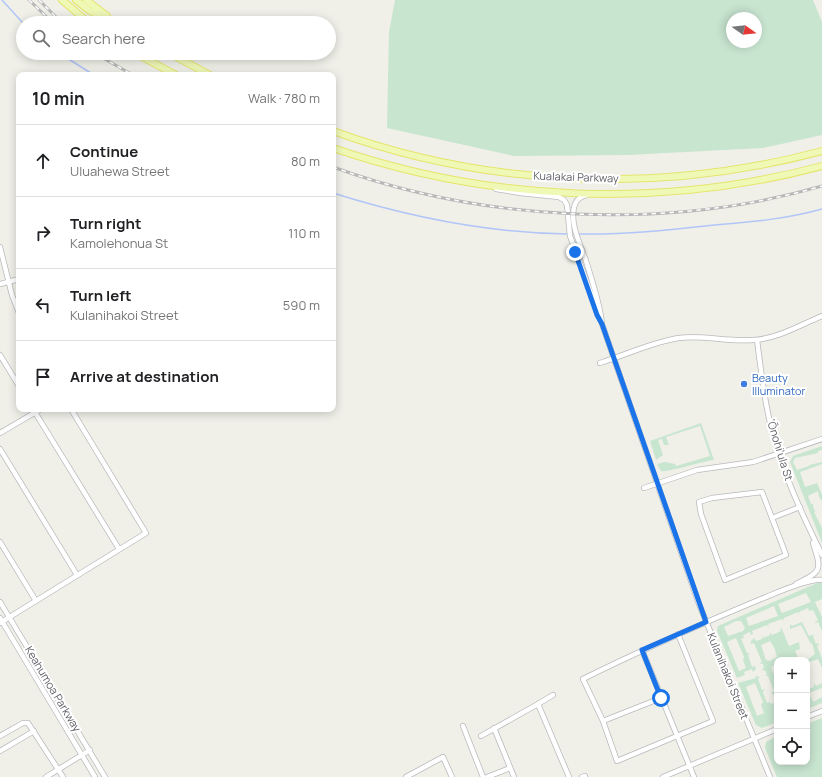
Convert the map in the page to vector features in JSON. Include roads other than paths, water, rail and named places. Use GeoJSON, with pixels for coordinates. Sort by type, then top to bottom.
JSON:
{"type":"FeatureCollection","features":[{"type":"Feature","properties":{"kind":"main road"},"geometry":{"type":"LineString","coordinates":[[62,0],[80,16]]}},
{"type":"Feature","properties":{"kind":"main road"},"geometry":{"type":"LineString","coordinates":[[76,0],[90,11],[100,16]]}},
{"type":"Feature","properties":{"kind":"main road"},"geometry":{"type":"LineString","coordinates":[[86,0],[106,16]]}},
{"type":"Feature","properties":{"kind":"main road"},"geometry":{"type":"LineString","coordinates":[[148,60],[170,72]]}},
{"type":"Feature","properties":{"kind":"main road"},"geometry":{"type":"LineString","coordinates":[[182,60],[204,72]]}},
{"type":"Feature","properties":{"kind":"main road","name":"Kualakai Parkway"},"geometry":{"type":"LineString","coordinates":[[336,132],[405,153],[464,166],[524,175],[593,179],[670,177],[715,172],[766,164],[822,151]]}},
{"type":"Feature","properties":{"kind":"main road","name":"Kualakai Parkway"},"geometry":{"type":"LineString","coordinates":[[336,149],[412,172],[480,185],[525,190],[593,194],[661,192],[713,188],[766,179],[822,166]]}},
{"type":"Feature","properties":{"kind":"street","name":"Kulanihakoi Street"},"geometry":{"type":"LineString","coordinates":[[480,185],[513,192],[559,197],[566,203],[569,232],[575,252],[597,315],[602,324],[706,622],[770,777]]}},
{"type":"Feature","properties":{"kind":"street","name":"Kulanihakoi Street"},"geometry":{"type":"LineString","coordinates":[[593,194],[585,195],[579,199],[575,205],[574,211],[576,230],[600,307],[602,324]]}},
{"type":"Feature","properties":{"kind":"street"},"geometry":{"type":"LineString","coordinates":[[0,247],[16,304]]}},
{"type":"Feature","properties":{"kind":"street"},"geometry":{"type":"LineString","coordinates":[[0,284],[16,280]]}},
{"type":"Feature","properties":{"kind":"street"},"geometry":{"type":"LineString","coordinates":[[600,363],[663,342],[681,338],[757,340],[776,335],[822,316]]}},
{"type":"Feature","properties":{"kind":"street","name":"‘Ōnohi‘ula St"},"geometry":{"type":"LineString","coordinates":[[757,340],[767,409],[779,453],[808,526],[822,555]]}},
{"type":"Feature","properties":{"kind":"street"},"geometry":{"type":"LineString","coordinates":[[0,355],[16,381]]}},
{"type":"Feature","properties":{"kind":"street"},"geometry":{"type":"LineString","coordinates":[[0,434],[31,412]]}},
{"type":"Feature","properties":{"kind":"street"},"geometry":{"type":"LineString","coordinates":[[35,412],[119,549]]}},
{"type":"Feature","properties":{"kind":"street"},"geometry":{"type":"LineString","coordinates":[[1,621],[146,533],[73,412]]}},
{"type":"Feature","properties":{"kind":"street"},"geometry":{"type":"LineString","coordinates":[[644,488],[697,470],[744,464],[822,439]]}},
{"type":"Feature","properties":{"kind":"street"},"geometry":{"type":"LineString","coordinates":[[0,449],[77,575]]}},
{"type":"Feature","properties":{"kind":"street"},"geometry":{"type":"LineString","coordinates":[[762,492],[772,518],[786,555],[725,580],[701,514],[700,502],[712,498],[762,492]]}},
{"type":"Feature","properties":{"kind":"street"},"geometry":{"type":"LineString","coordinates":[[772,518],[800,507]]}},
{"type":"Feature","properties":{"kind":"street"},"geometry":{"type":"LineString","coordinates":[[808,526],[819,561],[820,566],[818,573],[822,580]]}},
{"type":"Feature","properties":{"kind":"street"},"geometry":{"type":"LineString","coordinates":[[0,542],[36,601]]}},
{"type":"Feature","properties":{"kind":"street"},"geometry":{"type":"LineString","coordinates":[[779,592],[811,576],[820,566]]}},
{"type":"Feature","properties":{"kind":"street"},"geometry":{"type":"LineString","coordinates":[[678,634],[713,721],[617,761],[603,722],[583,679],[642,650],[678,634],[706,622],[779,592],[815,579],[822,580]]}},
{"type":"Feature","properties":{"kind":"street","name":"Keahumoa Parkway"},"geometry":{"type":"LineString","coordinates":[[0,602],[105,777]]}},
{"type":"Feature","properties":{"kind":"street","name":"Keahumoa Parkway"},"geometry":{"type":"LineString","coordinates":[[1,621],[95,777]]}},
{"type":"Feature","properties":{"kind":"street"},"geometry":{"type":"LineString","coordinates":[[642,650],[694,777]]}},
{"type":"Feature","properties":{"kind":"street"},"geometry":{"type":"LineString","coordinates":[[481,736],[553,695]]}},
{"type":"Feature","properties":{"kind":"street"},"geometry":{"type":"LineString","coordinates":[[603,722],[661,698]]}},
{"type":"Feature","properties":{"kind":"street"},"geometry":{"type":"LineString","coordinates":[[538,704],[569,777]]}},
{"type":"Feature","properties":{"kind":"street"},"geometry":{"type":"LineString","coordinates":[[810,716],[822,711]]}},
{"type":"Feature","properties":{"kind":"street"},"geometry":{"type":"LineString","coordinates":[[0,736],[23,723],[28,723],[34,730],[63,777]]}},
{"type":"Feature","properties":{"kind":"street"},"geometry":{"type":"LineString","coordinates":[[463,726],[483,777]]}},
{"type":"Feature","properties":{"kind":"street"},"geometry":{"type":"LineString","coordinates":[[494,728],[514,777]]}},
{"type":"Feature","properties":{"kind":"street"},"geometry":{"type":"LineString","coordinates":[[0,751],[34,730]]}},
{"type":"Feature","properties":{"kind":"street"},"geometry":{"type":"LineString","coordinates":[[663,777],[774,730]]}},
{"type":"Feature","properties":{"kind":"street"},"geometry":{"type":"LineString","coordinates":[[46,777],[90,750]]}},
{"type":"Feature","properties":{"kind":"street"},"geometry":{"type":"LineString","coordinates":[[408,777],[443,757],[452,777]]}},
{"type":"Feature","properties":{"kind":"street"},"geometry":{"type":"LineString","coordinates":[[488,777],[510,768]]}},
{"type":"Feature","properties":{"kind":"waterway"},"geometry":{"type":"LineString","coordinates":[[2,0],[17,16]]}},
{"type":"Feature","properties":{"kind":"waterway"},"geometry":{"type":"LineString","coordinates":[[70,60],[89,72]]}},
{"type":"Feature","properties":{"kind":"waterway"},"geometry":{"type":"LineString","coordinates":[[336,194],[362,202],[449,222],[508,231],[568,234]]}},
{"type":"Feature","properties":{"kind":"waterway"},"geometry":{"type":"LineString","coordinates":[[578,234],[646,232],[755,221],[782,218],[822,209]]}},
{"type":"Feature","properties":{"kind":"railway"},"geometry":{"type":"LineString","coordinates":[[29,0],[46,16]]}},
{"type":"Feature","properties":{"kind":"railway"},"geometry":{"type":"LineString","coordinates":[[39,0],[55,16]]}},
{"type":"Feature","properties":{"kind":"railway"},"geometry":{"type":"LineString","coordinates":[[106,60],[128,72]]}},
{"type":"Feature","properties":{"kind":"railway"},"geometry":{"type":"LineString","coordinates":[[336,168],[391,185],[451,200],[513,209],[576,214],[639,214],[701,210],[763,200],[822,186]]}},
{"type":"Feature","properties":{"kind":"place","name":"Beauty Illuminator"},"geometry":{"type":"Point","coordinates":[744,384]}}]}
